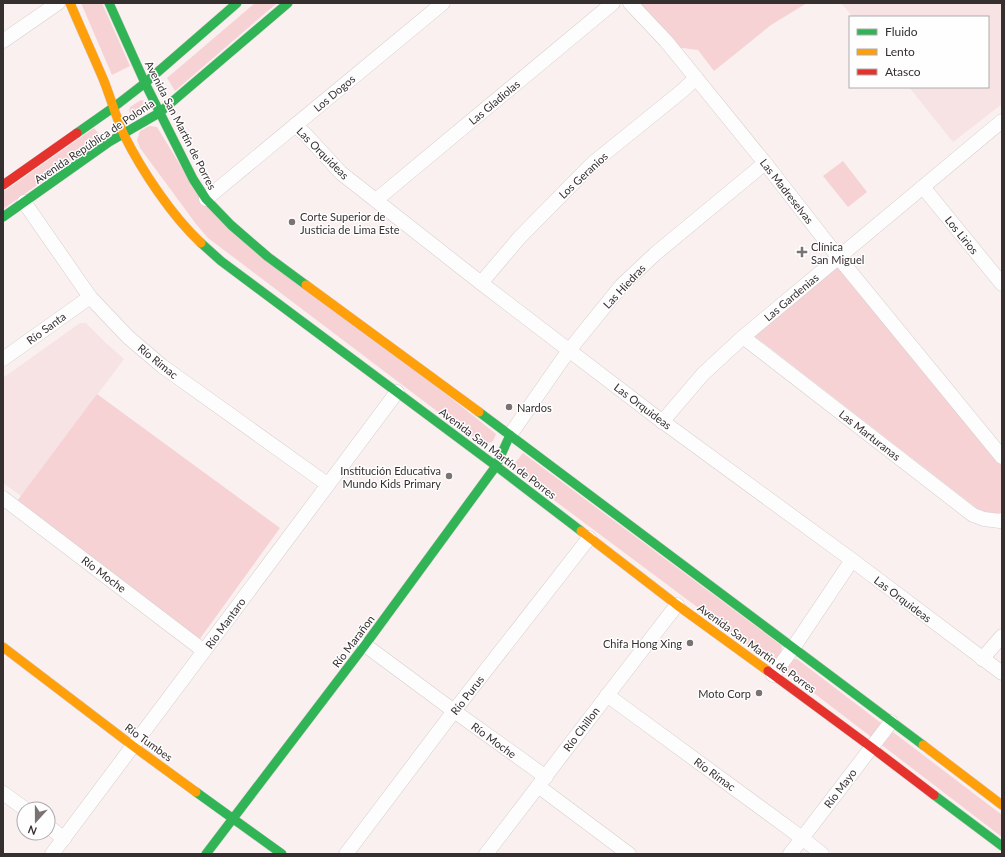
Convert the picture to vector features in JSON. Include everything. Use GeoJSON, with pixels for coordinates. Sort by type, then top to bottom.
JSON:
{"type":"FeatureCollection","features":[{"type":"Feature","properties":{"kind":"main road","name":"Avenida San Martín de Porres"},"geometry":{"type":"LineString","coordinates":[[70,3],[104,81],[124,134],[152,183],[175,214],[196,238],[221,261],[496,466],[677,605],[871,747],[1002,846]]}},
{"type":"Feature","properties":{"kind":"main road","name":"Avenida San Martín de Porres"},"geometry":{"type":"LineString","coordinates":[[109,3],[159,113],[193,179],[206,199],[231,225],[268,257],[510,435],[1002,805]]}},
{"type":"Feature","properties":{"kind":"main road","name":"Avenida República de Polonia"},"geometry":{"type":"LineString","coordinates":[[3,185],[114,107],[145,83],[237,3]]}},
{"type":"Feature","properties":{"kind":"main road","name":"Avenida República de Polonia"},"geometry":{"type":"LineString","coordinates":[[3,217],[109,142],[159,113],[288,3]]}},
{"type":"Feature","properties":{"kind":"main road","name":"Río Marañon"},"geometry":{"type":"LineString","coordinates":[[206,854],[365,645],[496,466],[510,435]]}},
{"type":"Feature","properties":{"kind":"main road","name":"Rio Tumbes"},"geometry":{"type":"LineString","coordinates":[[3,647],[133,746],[282,854]]}},
{"type":"Feature","properties":{"kind":"street"},"geometry":{"type":"LineString","coordinates":[[3,41],[58,3]]}},
{"type":"Feature","properties":{"kind":"street","name":"Los Dogos"},"geometry":{"type":"LineString","coordinates":[[206,199],[443,3]]}},
{"type":"Feature","properties":{"kind":"street","name":"Las Gladiolas"},"geometry":{"type":"LineString","coordinates":[[376,200],[613,3]]}},
{"type":"Feature","properties":{"kind":"street","name":"Las Madreselvas"},"geometry":{"type":"LineString","coordinates":[[630,3],[666,41],[765,162],[839,258],[1002,457]]}},
{"type":"Feature","properties":{"kind":"street","name":"Los Geranios"},"geometry":{"type":"LineString","coordinates":[[481,283],[520,237],[593,163],[696,78]]}},
{"type":"Feature","properties":{"kind":"street","name":"Las Gardenias"},"geometry":{"type":"LineString","coordinates":[[662,422],[703,374],[743,337],[1002,121]]}},
{"type":"Feature","properties":{"kind":"street","name":"Las Orquideas"},"geometry":{"type":"LineString","coordinates":[[295,125],[341,173],[481,283],[662,422],[852,560],[1002,673]]}},
{"type":"Feature","properties":{"kind":"street","name":"Las Hiedras"},"geometry":{"type":"LineString","coordinates":[[510,435],[569,350],[622,285],[655,254],[765,162]]}},
{"type":"Feature","properties":{"kind":"street","name":"Los Lirios"},"geometry":{"type":"LineString","coordinates":[[923,186],[1002,284]]}},
{"type":"Feature","properties":{"kind":"street","name":"Río Rimac"},"geometry":{"type":"LineString","coordinates":[[24,202],[90,297],[128,337],[162,366],[327,484]]}},
{"type":"Feature","properties":{"kind":"street","name":"Río Santa"},"geometry":{"type":"LineString","coordinates":[[3,359],[90,297]]}},
{"type":"Feature","properties":{"kind":"street","name":"Las Marturanas"},"geometry":{"type":"LineString","coordinates":[[743,337],[973,515],[984,520],[1002,520]]}},
{"type":"Feature","properties":{"kind":"street","name":"Río Mantaro"},"geometry":{"type":"LineString","coordinates":[[52,854],[397,392]]}},
{"type":"Feature","properties":{"kind":"street","name":"Río Moche"},"geometry":{"type":"LineString","coordinates":[[3,498],[204,651]]}},
{"type":"Feature","properties":{"kind":"street","name":"Río Purus"},"geometry":{"type":"LineString","coordinates":[[346,854],[589,538]]}},
{"type":"Feature","properties":{"kind":"street"},"geometry":{"type":"LineString","coordinates":[[773,675],[852,560]]}},
{"type":"Feature","properties":{"kind":"street","name":"Río Chillon"},"geometry":{"type":"LineString","coordinates":[[486,854],[677,605]]}},
{"type":"Feature","properties":{"kind":"street"},"geometry":{"type":"LineString","coordinates":[[982,659],[1002,636]]}},
{"type":"Feature","properties":{"kind":"street","name":"Río Moche"},"geometry":{"type":"LineString","coordinates":[[365,645],[454,712],[629,854]]}},
{"type":"Feature","properties":{"kind":"street","name":"Río Rimac"},"geometry":{"type":"LineString","coordinates":[[607,695],[822,854]]}},
{"type":"Feature","properties":{"kind":"street","name":"Río Mayo"},"geometry":{"type":"LineString","coordinates":[[790,854],[891,722]]}},
{"type":"Feature","properties":{"kind":"street"},"geometry":{"type":"LineString","coordinates":[[3,793],[16,802]]}},
{"type":"Feature","properties":{"kind":"street"},"geometry":{"type":"LineString","coordinates":[[56,832],[64,839]]}},
{"type":"Feature","properties":{"kind":"shaded area"},"geometry":{"type":"Polygon","coordinates":[[[81,3],[102,3],[130,66],[112,75],[81,3]]]}},
{"type":"Feature","properties":{"kind":"shaded area"},"geometry":{"type":"Polygon","coordinates":[[[255,3],[277,3],[175,91],[167,78],[255,3]]]}},
{"type":"Feature","properties":{"kind":"shaded area"},"geometry":{"type":"Polygon","coordinates":[[[637,3],[807,3],[771,25],[714,71],[698,50],[675,47],[637,3]]]}},
{"type":"Feature","properties":{"kind":"shaded area"},"geometry":{"type":"Polygon","coordinates":[[[841,3],[1002,3],[1002,104],[953,142],[910,88],[989,88],[989,16],[852,16],[841,3]]]}},
{"type":"Feature","properties":{"kind":"shaded area"},"geometry":{"type":"Polygon","coordinates":[[[141,100],[147,102],[147,109],[136,116],[132,115],[129,111],[130,107],[141,100]]]}},
{"type":"Feature","properties":{"kind":"shaded area"},"geometry":{"type":"Polygon","coordinates":[[[150,126],[157,127],[199,196],[496,434],[493,441],[483,446],[208,238],[140,148],[137,140],[140,131],[150,126]]]}},
{"type":"Feature","properties":{"kind":"shaded area"},"geometry":{"type":"Polygon","coordinates":[[[94,128],[103,139],[3,209],[3,192],[94,128]]]}},
{"type":"Feature","properties":{"kind":"shaded area"},"geometry":{"type":"Polygon","coordinates":[[[843,161],[867,192],[848,207],[823,176],[843,161]]]}},
{"type":"Feature","properties":{"kind":"shaded area"},"geometry":{"type":"Polygon","coordinates":[[[836,265],[1002,465],[1002,514],[996,515],[983,513],[753,335],[836,265]]]}},
{"type":"Feature","properties":{"kind":"shaded area"},"geometry":{"type":"Polygon","coordinates":[[[80,323],[86,323],[124,359],[21,496],[3,483],[3,378],[80,323]]]}},
{"type":"Feature","properties":{"kind":"shaded area"},"geometry":{"type":"Polygon","coordinates":[[[97,394],[280,528],[199,640],[17,501],[97,394]]]}},
{"type":"Feature","properties":{"kind":"shaded area"},"geometry":{"type":"Polygon","coordinates":[[[523,453],[782,646],[781,656],[772,663],[511,468],[523,453]]]}},
{"type":"Feature","properties":{"kind":"shaded area"},"geometry":{"type":"Polygon","coordinates":[[[792,659],[797,659],[1002,815],[1002,837],[785,671],[786,665],[792,659]]]}},
{"type":"Feature","properties":{"kind":"traffic: fast"},"geometry":{"type":"LineString","coordinates":[[109,3],[145,83],[193,179],[206,199],[231,225],[268,257],[306,285]]}},
{"type":"Feature","properties":{"kind":"traffic: fast"},"geometry":{"type":"LineString","coordinates":[[77,133],[145,83],[237,3]]}},
{"type":"Feature","properties":{"kind":"traffic: fast"},"geometry":{"type":"LineString","coordinates":[[3,217],[109,142],[159,113],[288,3]]}},
{"type":"Feature","properties":{"kind":"traffic: fast"},"geometry":{"type":"LineString","coordinates":[[201,243],[221,261],[581,531]]}},
{"type":"Feature","properties":{"kind":"traffic: fast"},"geometry":{"type":"LineString","coordinates":[[479,412],[923,745]]}},
{"type":"Feature","properties":{"kind":"traffic: fast"},"geometry":{"type":"LineString","coordinates":[[206,854],[365,645],[496,466],[510,435]]}},
{"type":"Feature","properties":{"kind":"traffic: fast"},"geometry":{"type":"LineString","coordinates":[[196,792],[282,854]]}},
{"type":"Feature","properties":{"kind":"traffic: fast"},"geometry":{"type":"LineString","coordinates":[[934,795],[1002,846]]}},
{"type":"Feature","properties":{"kind":"traffic: slow"},"geometry":{"type":"LineString","coordinates":[[70,3],[104,81],[121,128],[131,149],[158,192],[179,220],[201,243]]}},
{"type":"Feature","properties":{"kind":"traffic: slow"},"geometry":{"type":"LineString","coordinates":[[306,285],[479,412]]}},
{"type":"Feature","properties":{"kind":"traffic: slow"},"geometry":{"type":"LineString","coordinates":[[581,531],[677,605],[768,671]]}},
{"type":"Feature","properties":{"kind":"traffic: slow"},"geometry":{"type":"LineString","coordinates":[[3,647],[196,792]]}},
{"type":"Feature","properties":{"kind":"traffic: slow"},"geometry":{"type":"LineString","coordinates":[[923,745],[1002,805]]}},
{"type":"Feature","properties":{"kind":"traffic: jam"},"geometry":{"type":"LineString","coordinates":[[3,185],[77,133]]}},
{"type":"Feature","properties":{"kind":"traffic: jam"},"geometry":{"type":"LineString","coordinates":[[768,671],[934,795]]}},
{"type":"Feature","properties":{"kind":"place","name":"Corte Superior de Justicia de Lima Este"},"geometry":{"type":"Point","coordinates":[292,222]}},
{"type":"Feature","properties":{"kind":"place","name":"Clínica San Miguel"},"geometry":{"type":"Point","coordinates":[802,252]}},
{"type":"Feature","properties":{"kind":"place","name":"Nardos"},"geometry":{"type":"Point","coordinates":[509,407]}},
{"type":"Feature","properties":{"kind":"place","name":"Institución Educativa Mundo Kids Primary"},"geometry":{"type":"Point","coordinates":[449,476]}},
{"type":"Feature","properties":{"kind":"place","name":"Chifa Hong Xing"},"geometry":{"type":"Point","coordinates":[690,643]}},
{"type":"Feature","properties":{"kind":"place","name":"Moto Corp"},"geometry":{"type":"Point","coordinates":[759,693]}}]}
